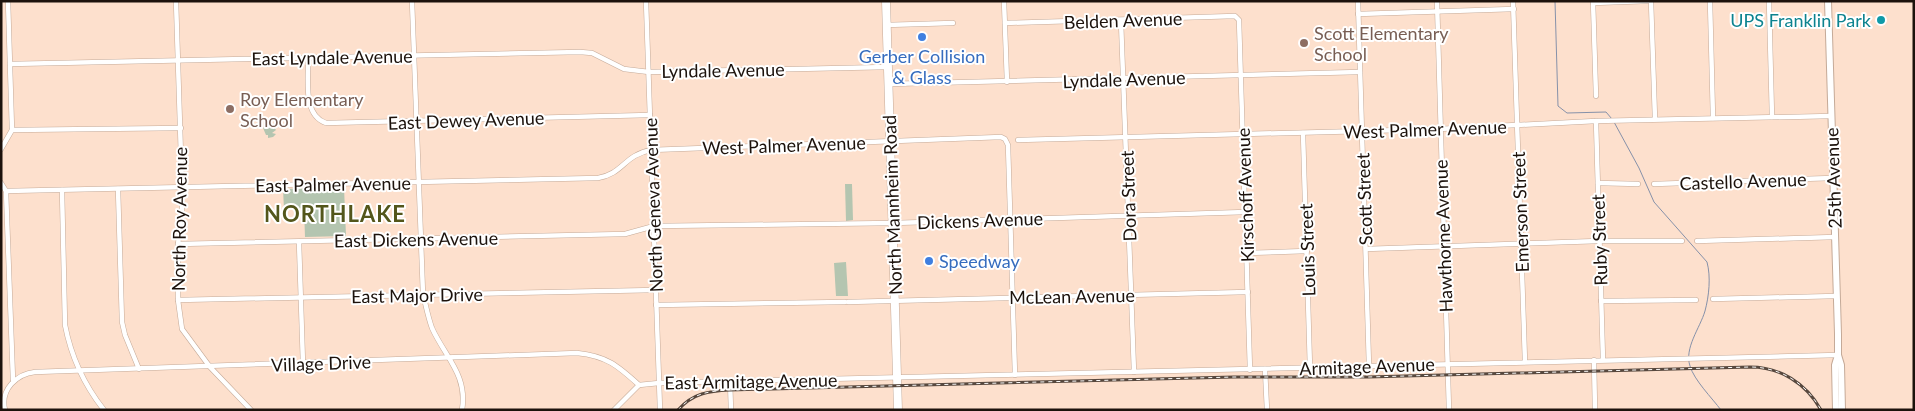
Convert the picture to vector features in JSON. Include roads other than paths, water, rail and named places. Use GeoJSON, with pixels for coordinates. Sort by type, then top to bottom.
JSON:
{"type":"FeatureCollection","features":[{"type":"Feature","properties":{"kind":"main road","name":"North Mannheim Road"},"geometry":{"type":"LineString","coordinates":[[886,1],[898,410]]}},
{"type":"Feature","properties":{"kind":"main road","name":"25th Avenue"},"geometry":{"type":"LineString","coordinates":[[1828,1],[1838,355],[1841,365],[1839,381]]}},
{"type":"Feature","properties":{"kind":"main road"},"geometry":{"type":"LineString","coordinates":[[1836,410],[1839,381]]}},
{"type":"Feature","properties":{"kind":"main road"},"geometry":{"type":"LineString","coordinates":[[1839,381],[1842,410]]}},
{"type":"Feature","properties":{"kind":"street"},"geometry":{"type":"LineString","coordinates":[[1,148],[12,130],[8,1]]}},
{"type":"Feature","properties":{"kind":"street","name":"North Roy Avenue"},"geometry":{"type":"LineString","coordinates":[[176,1],[182,188],[182,214],[178,244],[178,300],[182,329],[210,367],[251,410]]}},
{"type":"Feature","properties":{"kind":"street"},"geometry":{"type":"LineString","coordinates":[[412,1],[423,294],[432,328],[461,383],[462,410]]}},
{"type":"Feature","properties":{"kind":"street","name":"North Geneva Avenue"},"geometry":{"type":"LineString","coordinates":[[646,1],[660,410]]}},
{"type":"Feature","properties":{"kind":"street"},"geometry":{"type":"LineString","coordinates":[[1004,1],[1007,82]]}},
{"type":"Feature","properties":{"kind":"street","name":"Scott Street"},"geometry":{"type":"LineString","coordinates":[[1358,1],[1369,366]]}},
{"type":"Feature","properties":{"kind":"street","name":"Hawthorne Avenue"},"geometry":{"type":"LineString","coordinates":[[1437,1],[1448,410]]}},
{"type":"Feature","properties":{"kind":"street","name":"Emerson Street"},"geometry":{"type":"LineString","coordinates":[[1514,1],[1525,362]]}},
{"type":"Feature","properties":{"kind":"street"},"geometry":{"type":"LineString","coordinates":[[1596,96],[1593,2],[1650,1],[1655,119]]}},
{"type":"Feature","properties":{"kind":"street"},"geometry":{"type":"LineString","coordinates":[[1710,1],[1713,118]]}},
{"type":"Feature","properties":{"kind":"street"},"geometry":{"type":"LineString","coordinates":[[1769,1],[1772,117]]}},
{"type":"Feature","properties":{"kind":"street"},"geometry":{"type":"LineString","coordinates":[[1358,14],[1514,9]]}},
{"type":"Feature","properties":{"kind":"street","name":"Belden Avenue"},"geometry":{"type":"LineString","coordinates":[[1005,23],[1235,16],[1239,20]]}},
{"type":"Feature","properties":{"kind":"street","name":"Dora Street"},"geometry":{"type":"LineString","coordinates":[[1121,20],[1134,372]]}},
{"type":"Feature","properties":{"kind":"street","name":"Kirschoff Avenue"},"geometry":{"type":"LineString","coordinates":[[1239,20],[1250,370]]}},
{"type":"Feature","properties":{"kind":"street"},"geometry":{"type":"LineString","coordinates":[[886,25],[953,23]]}},
{"type":"Feature","properties":{"kind":"street","name":"East Lyndale Avenue"},"geometry":{"type":"LineString","coordinates":[[10,64],[580,52],[592,53],[624,70],[649,72]]}},
{"type":"Feature","properties":{"kind":"street","name":"East Dewey Avenue"},"geometry":{"type":"LineString","coordinates":[[308,58],[310,107],[316,119],[332,124],[650,115]]}},
{"type":"Feature","properties":{"kind":"street","name":"Lyndale Avenue"},"geometry":{"type":"LineString","coordinates":[[649,72],[888,67]]}},
{"type":"Feature","properties":{"kind":"street","name":"Lyndale Avenue"},"geometry":{"type":"LineString","coordinates":[[888,84],[1360,72]]}},
{"type":"Feature","properties":{"kind":"street","name":"West Palmer Avenue"},"geometry":{"type":"LineString","coordinates":[[1018,140],[1440,129],[1621,120],[1831,116]]}},
{"type":"Feature","properties":{"kind":"street","name":"Ruby Street"},"geometry":{"type":"LineString","coordinates":[[1596,121],[1603,360]]}},
{"type":"Feature","properties":{"kind":"street"},"geometry":{"type":"LineString","coordinates":[[12,130],[181,128]]}},
{"type":"Feature","properties":{"kind":"street","name":"Louis Street"},"geometry":{"type":"LineString","coordinates":[[1303,133],[1310,368]]}},
{"type":"Feature","properties":{"kind":"street","name":"West Palmer Avenue"},"geometry":{"type":"LineString","coordinates":[[651,150],[1001,138],[1006,140],[1008,145],[1011,220]]}},
{"type":"Feature","properties":{"kind":"street","name":"East Palmer Avenue"},"geometry":{"type":"LineString","coordinates":[[6,191],[598,178],[615,172],[631,157],[640,152],[651,150]]}},
{"type":"Feature","properties":{"kind":"street","name":"Castello Avenue"},"geometry":{"type":"LineString","coordinates":[[1654,184],[1833,178]]}},
{"type":"Feature","properties":{"kind":"street"},"geometry":{"type":"LineString","coordinates":[[1,183],[6,191],[13,380],[2,395],[2,403],[5,410]]}},
{"type":"Feature","properties":{"kind":"street"},"geometry":{"type":"LineString","coordinates":[[1598,183],[1638,184]]}},
{"type":"Feature","properties":{"kind":"street"},"geometry":{"type":"LineString","coordinates":[[118,189],[122,322],[125,335],[139,369]]}},
{"type":"Feature","properties":{"kind":"street"},"geometry":{"type":"LineString","coordinates":[[62,190],[65,325],[72,354],[104,410]]}},
{"type":"Feature","properties":{"kind":"street","name":"Dickens Avenue"},"geometry":{"type":"LineString","coordinates":[[654,226],[894,223],[1246,212]]}},
{"type":"Feature","properties":{"kind":"street"},"geometry":{"type":"LineString","coordinates":[[1011,220],[1015,375]]}},
{"type":"Feature","properties":{"kind":"street","name":"East Dickens Avenue"},"geometry":{"type":"LineString","coordinates":[[178,244],[625,234],[654,226]]}},
{"type":"Feature","properties":{"kind":"street"},"geometry":{"type":"LineString","coordinates":[[1697,241],[1835,237]]}},
{"type":"Feature","properties":{"kind":"street"},"geometry":{"type":"LineString","coordinates":[[1366,249],[1599,241],[1682,241]]}},
{"type":"Feature","properties":{"kind":"street"},"geometry":{"type":"LineString","coordinates":[[299,242],[303,364]]}},
{"type":"Feature","properties":{"kind":"street"},"geometry":{"type":"LineString","coordinates":[[1247,253],[1307,251]]}},
{"type":"Feature","properties":{"kind":"street","name":"East Major Drive"},"geometry":{"type":"LineString","coordinates":[[178,300],[656,290]]}},
{"type":"Feature","properties":{"kind":"street","name":"McLean Avenue"},"geometry":{"type":"LineString","coordinates":[[895,301],[1248,292]]}},
{"type":"Feature","properties":{"kind":"street"},"geometry":{"type":"LineString","coordinates":[[1713,299],[1836,296]]}},
{"type":"Feature","properties":{"kind":"street"},"geometry":{"type":"LineString","coordinates":[[1601,301],[1696,300]]}},
{"type":"Feature","properties":{"kind":"street"},"geometry":{"type":"LineString","coordinates":[[656,305],[895,301]]}},
{"type":"Feature","properties":{"kind":"street","name":"Village Drive"},"geometry":{"type":"LineString","coordinates":[[13,380],[26,373],[577,353],[592,354],[610,361],[639,385]]}},
{"type":"Feature","properties":{"kind":"street","name":"Armitage Avenue"},"geometry":{"type":"LineString","coordinates":[[897,379],[1838,355]]}},
{"type":"Feature","properties":{"kind":"street"},"geometry":{"type":"LineString","coordinates":[[1594,360],[1595,410]]}},
{"type":"Feature","properties":{"kind":"street"},"geometry":{"type":"LineString","coordinates":[[1265,369],[1267,410]]}},
{"type":"Feature","properties":{"kind":"street","name":"East Armitage Avenue"},"geometry":{"type":"LineString","coordinates":[[614,410],[639,385],[730,381],[897,379]]}},
{"type":"Feature","properties":{"kind":"street"},"geometry":{"type":"LineString","coordinates":[[730,381],[731,410]]}},
{"type":"Feature","properties":{"kind":"waterway"},"geometry":{"type":"LineString","coordinates":[[1555,1],[1558,106],[1567,113],[1606,112],[1612,119]]}},
{"type":"Feature","properties":{"kind":"waterway"},"geometry":{"type":"LineString","coordinates":[[1614,122],[1639,168],[1654,202],[1707,262],[1709,280],[1708,299],[1703,318],[1693,338],[1689,359],[1695,377],[1721,410]]}},
{"type":"Feature","properties":{"kind":"railway"},"geometry":{"type":"LineString","coordinates":[[678,410],[696,396],[715,391],[730,390],[1234,377],[1368,377],[1750,367],[1772,370],[1791,378],[1808,392],[1821,410]]}},
{"type":"Feature","properties":{"kind":"place","name":"UPS Franklin Park"},"geometry":{"type":"Point","coordinates":[1881,20]}},
{"type":"Feature","properties":{"kind":"place","name":"Gerber Collision & Glass"},"geometry":{"type":"Point","coordinates":[922,37]}},
{"type":"Feature","properties":{"kind":"place","name":"Scott Elementary School"},"geometry":{"type":"Point","coordinates":[1304,43]}},
{"type":"Feature","properties":{"kind":"place","name":"Roy Elementary School"},"geometry":{"type":"Point","coordinates":[230,109]}},
{"type":"Feature","properties":{"kind":"place","name":"Speedway"},"geometry":{"type":"Point","coordinates":[929,261]}},
{"type":"Feature","properties":{"kind":"district","name":"NORTHLAKE"},"geometry":{"type":"Point","coordinates":[335,213]}}]}
